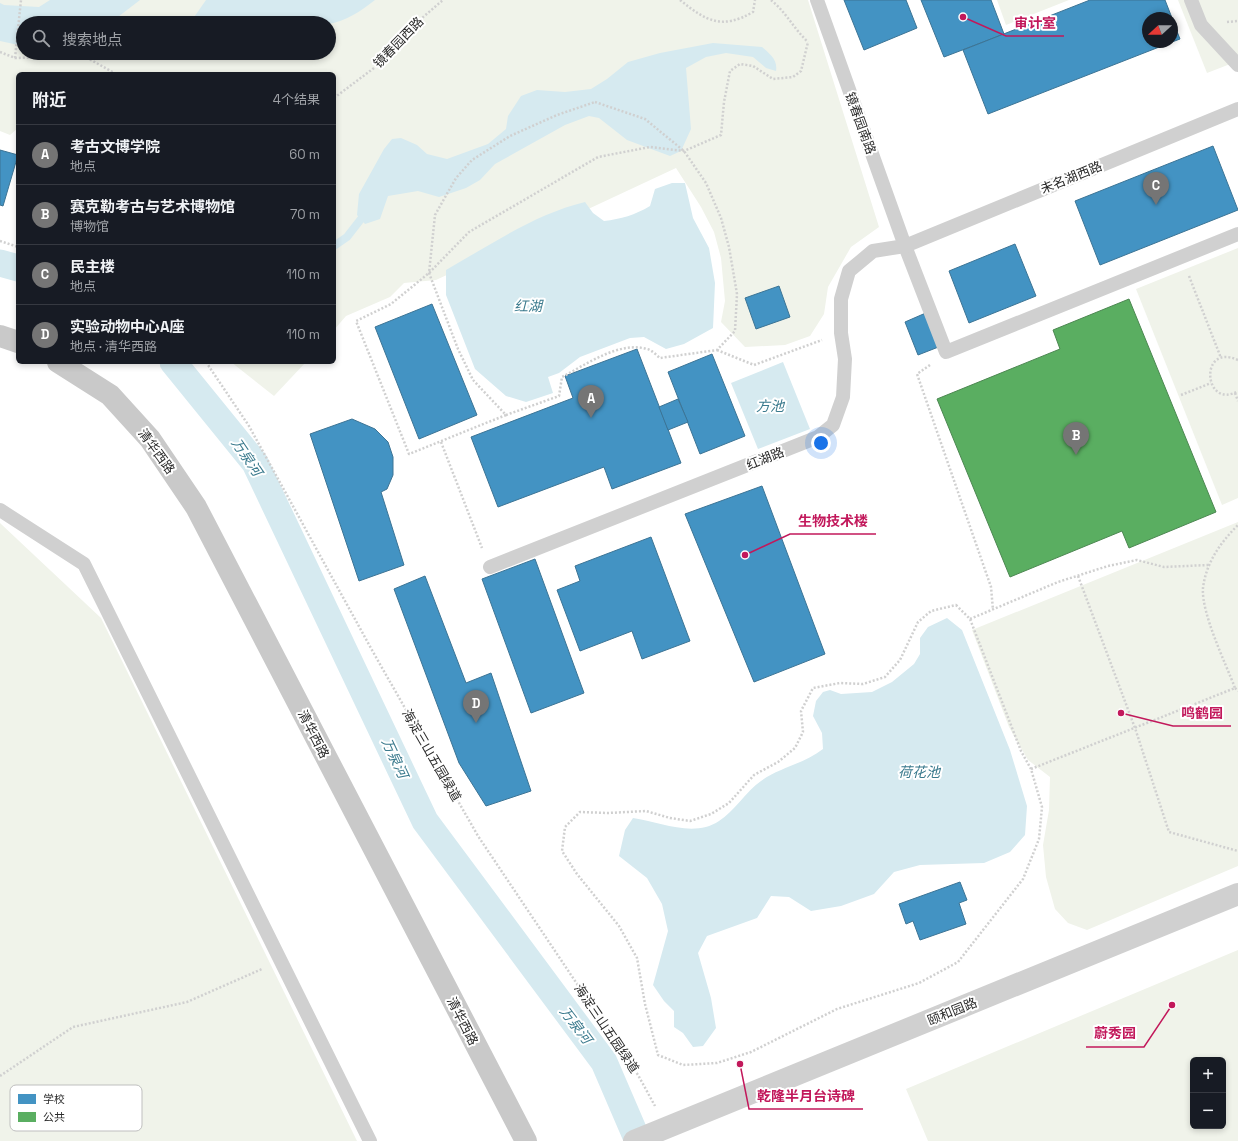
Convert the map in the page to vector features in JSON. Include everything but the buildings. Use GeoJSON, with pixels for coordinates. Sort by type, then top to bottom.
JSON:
{"type":"FeatureCollection","features":[{"type":"Feature","properties":{"kind":"main road"},"geometry":{"type":"LineString","coordinates":[[0,336],[16,341]]}},
{"type":"Feature","properties":{"kind":"main road","name":"清华西路"},"geometry":{"type":"LineString","coordinates":[[61,364],[110,395],[150,439],[196,507],[526,1141]]}},
{"type":"Feature","properties":{"kind":"street","name":"颐和园路"},"geometry":{"type":"LineString","coordinates":[[634,1141],[1238,894]]}},
{"type":"Feature","properties":{"kind":"lane","name":"镜春园南路"},"geometry":{"type":"LineString","coordinates":[[817,0],[905,246],[946,352]]}},
{"type":"Feature","properties":{"kind":"lane"},"geometry":{"type":"LineString","coordinates":[[1190,0],[1201,25],[1238,65]]}},
{"type":"Feature","properties":{"kind":"lane","name":"未名湖西路"},"geometry":{"type":"LineString","coordinates":[[905,246],[1238,109]]}},
{"type":"Feature","properties":{"kind":"lane"},"geometry":{"type":"LineString","coordinates":[[946,352],[1238,234]]}},
{"type":"Feature","properties":{"kind":"lane","name":"红湖路"},"geometry":{"type":"LineString","coordinates":[[490,567],[818,437],[833,424],[843,397],[845,359],[842,333],[841,299],[849,271],[873,251],[905,246]]}},
{"type":"Feature","properties":{"kind":"lane"},"geometry":{"type":"LineString","coordinates":[[0,510],[84,564],[370,1141]]}},
{"type":"Feature","properties":{"kind":"path"},"geometry":{"type":"LineString","coordinates":[[19,16],[21,0]]}},
{"type":"Feature","properties":{"kind":"path","name":"镜春园西路"},"geometry":{"type":"LineString","coordinates":[[336,96],[378,65],[415,24],[443,0]]}},
{"type":"Feature","properties":{"kind":"path"},"geometry":{"type":"LineString","coordinates":[[680,0],[708,20],[723,23],[742,18],[753,12],[755,0]]}},
{"type":"Feature","properties":{"kind":"path"},"geometry":{"type":"LineString","coordinates":[[771,0],[782,9],[794,28],[808,42],[837,56]]}},
{"type":"Feature","properties":{"kind":"path"},"geometry":{"type":"LineString","coordinates":[[808,42],[801,71],[793,77],[774,79],[753,66],[740,64],[730,72],[721,134],[684,151],[650,147],[598,157],[469,232],[429,273],[391,304],[356,321],[408,454],[506,415],[559,396],[562,377],[599,357],[630,347],[649,349],[660,358],[717,350],[754,365],[842,333]]}},
{"type":"Feature","properties":{"kind":"path"},"geometry":{"type":"LineString","coordinates":[[0,52],[15,58],[16,48]]}},
{"type":"Feature","properties":{"kind":"path"},"geometry":{"type":"LineString","coordinates":[[91,60],[112,72]]}},
{"type":"Feature","properties":{"kind":"path"},"geometry":{"type":"LineString","coordinates":[[506,415],[473,380],[458,349],[429,273],[435,215],[456,178],[472,160],[510,136],[557,115],[595,102],[645,119],[684,151],[706,183],[721,218],[729,247],[737,294],[735,331],[717,350]]}},
{"type":"Feature","properties":{"kind":"path"},"geometry":{"type":"LineString","coordinates":[[0,241],[16,246]]}},
{"type":"Feature","properties":{"kind":"path"},"geometry":{"type":"LineString","coordinates":[[1181,257],[1221,358]]}},
{"type":"Feature","properties":{"kind":"path"},"geometry":{"type":"LineString","coordinates":[[946,352],[918,374],[991,587],[993,610]]}},
{"type":"Feature","properties":{"kind":"path"},"geometry":{"type":"LineString","coordinates":[[1238,360],[1227,356],[1221,358],[1216,361],[1209,371],[1211,383],[1218,392],[1229,394],[1236,392],[1238,401]]}},
{"type":"Feature","properties":{"kind":"path","name":"海淀三山五园绿道"},"geometry":{"type":"LineString","coordinates":[[207,364],[248,426],[363,634],[478,836],[638,1075],[666,1127]]}},
{"type":"Feature","properties":{"kind":"path"},"geometry":{"type":"LineString","coordinates":[[1181,395],[1211,383]]}},
{"type":"Feature","properties":{"kind":"path"},"geometry":{"type":"LineString","coordinates":[[441,442],[490,567]]}},
{"type":"Feature","properties":{"kind":"path"},"geometry":{"type":"LineString","coordinates":[[1238,525],[1224,539],[1208,565],[1203,590],[1208,616],[1235,688],[1238,691]]}},
{"type":"Feature","properties":{"kind":"path"},"geometry":{"type":"LineString","coordinates":[[970,619],[1058,582],[1108,566],[1137,560],[1164,567],[1208,565]]}},
{"type":"Feature","properties":{"kind":"path"},"geometry":{"type":"LineString","coordinates":[[1078,576],[1135,728],[1169,832],[1238,851]]}},
{"type":"Feature","properties":{"kind":"path"},"geometry":{"type":"LineString","coordinates":[[956,605],[970,619],[1021,751],[1031,769],[1042,807],[1039,838],[1023,879],[958,962],[919,983],[837,1009],[751,1052],[724,1061],[684,1065],[658,1055],[645,1004],[637,958],[619,926],[577,874],[562,851],[565,827],[580,812],[608,813],[646,811],[670,818],[690,821],[711,814],[729,802],[754,775],[778,762],[794,748],[803,732],[801,711],[813,688],[840,683],[863,684],[885,677],[900,660],[918,622],[931,611],[956,605]]}},
{"type":"Feature","properties":{"kind":"path"},"geometry":{"type":"LineString","coordinates":[[1031,769],[1235,688]]}},
{"type":"Feature","properties":{"kind":"path"},"geometry":{"type":"LineString","coordinates":[[0,1076],[73,1027],[187,1002],[281,960]]}},
{"type":"Feature","properties":{"kind":"shaded area"},"geometry":{"type":"Polygon","coordinates":[[[0,0],[808,0],[879,227],[851,247],[828,287],[824,314],[810,336],[785,345],[745,347],[721,322],[725,301],[721,258],[714,232],[701,207],[676,168],[436,280],[404,283],[390,297],[346,316],[336,328],[336,72],[16,72],[16,130],[10,135],[0,131],[0,0]]]}},
{"type":"Feature","properties":{"kind":"shaded area"},"geometry":{"type":"Polygon","coordinates":[[[997,0],[1069,0],[1006,25],[997,0]]]}},
{"type":"Feature","properties":{"kind":"shaded area"},"geometry":{"type":"Polygon","coordinates":[[[1178,0],[1238,0],[1238,61],[1207,73],[1178,0]]]}},
{"type":"Feature","properties":{"kind":"shaded area"},"geometry":{"type":"Polygon","coordinates":[[[1238,248],[1238,498],[1222,505],[1136,289],[1238,248]]]}},
{"type":"Feature","properties":{"kind":"shaded area"},"geometry":{"type":"Polygon","coordinates":[[[234,364],[304,364],[274,396],[234,364]]]}},
{"type":"Feature","properties":{"kind":"shaded area"},"geometry":{"type":"Polygon","coordinates":[[[1238,522],[1238,866],[1087,930],[1068,923],[1055,909],[1046,877],[1043,845],[1049,810],[1050,777],[1028,760],[1009,727],[972,630],[1238,522]]]}},
{"type":"Feature","properties":{"kind":"shaded area"},"geometry":{"type":"Polygon","coordinates":[[[0,523],[101,618],[357,1141],[0,1141],[0,523]]]}},
{"type":"Feature","properties":{"kind":"shaded area"},"geometry":{"type":"Polygon","coordinates":[[[1238,950],[1238,1141],[928,1141],[906,1089],[1238,950]]]}},
{"type":"Feature","properties":{"kind":"water"},"geometry":{"type":"Polygon","coordinates":[[[50,0],[140,0],[119,16],[16,16],[16,44],[0,41],[0,3],[4,5],[39,7],[50,0]]]}},
{"type":"Feature","properties":{"kind":"water"},"geometry":{"type":"Polygon","coordinates":[[[206,0],[375,0],[353,15],[336,23],[336,16],[195,16],[206,0]]]}},
{"type":"Feature","properties":{"kind":"water"},"geometry":{"type":"Polygon","coordinates":[[[713,43],[762,47],[775,60],[776,71],[766,68],[753,57],[726,53],[706,57],[686,68],[691,129],[681,151],[670,156],[627,140],[599,118],[589,116],[565,125],[495,164],[480,180],[466,188],[439,197],[418,191],[388,196],[380,219],[365,224],[357,215],[359,194],[384,149],[392,139],[401,138],[417,145],[427,154],[447,159],[488,144],[506,129],[508,116],[521,96],[537,90],[565,92],[591,89],[607,79],[628,62],[660,53],[713,43]]]}},
{"type":"Feature","properties":{"kind":"water","name":"红湖"},"geometry":{"type":"Polygon","coordinates":[[[672,183],[685,183],[693,218],[709,248],[715,283],[713,328],[684,344],[666,349],[644,337],[630,338],[580,357],[559,373],[548,377],[553,393],[526,402],[506,396],[475,369],[446,295],[446,270],[513,231],[566,207],[585,202],[593,213],[604,221],[622,218],[650,206],[655,189],[672,183]]]}},
{"type":"Feature","properties":{"kind":"water","name":"方池"},"geometry":{"type":"Polygon","coordinates":[[[783,362],[810,429],[758,449],[731,383],[783,362]]]}},
{"type":"Feature","properties":{"kind":"water","name":"荷花池"},"geometry":{"type":"Polygon","coordinates":[[[947,618],[962,630],[1010,750],[1027,806],[1025,835],[1010,852],[984,863],[920,865],[894,872],[874,894],[841,906],[811,911],[789,897],[771,896],[757,918],[707,936],[698,953],[711,998],[716,1028],[703,1046],[693,1047],[683,1033],[674,1027],[674,1011],[664,1001],[653,985],[668,931],[662,904],[647,878],[619,856],[625,830],[633,818],[688,829],[709,826],[719,821],[730,812],[750,790],[768,776],[808,758],[823,749],[822,733],[813,716],[816,701],[823,692],[830,690],[841,694],[872,692],[892,682],[914,664],[920,654],[920,638],[928,627],[947,618]]]}},
{"type":"Feature","properties":{"kind":"waterway"},"geometry":{"type":"LineString","coordinates":[[336,245],[347,237],[361,219]]}},
{"type":"Feature","properties":{"kind":"waterway","name":"万泉河"},"geometry":{"type":"LineString","coordinates":[[0,263],[16,267]]}},
{"type":"Feature","properties":{"kind":"waterway","name":"万泉河"},"geometry":{"type":"LineString","coordinates":[[175,364],[255,463],[425,821],[604,1062],[638,1141]]}},
{"type":"Feature","properties":{"kind":"place","name":"审计室"},"geometry":{"type":"Point","coordinates":[963,17]}},
{"type":"Feature","properties":{"kind":"place","name":"民主楼"},"geometry":{"type":"Point","coordinates":[1156,205]}},
{"type":"Feature","properties":{"kind":"place","name":"考古文博学院"},"geometry":{"type":"Point","coordinates":[591,418]}},
{"type":"Feature","properties":{"kind":"place","name":"赛克勒考古与艺术博物馆"},"geometry":{"type":"Point","coordinates":[1076,455]}},
{"type":"Feature","properties":{"kind":"place","name":"生物技术楼"},"geometry":{"type":"Point","coordinates":[745,555]}},
{"type":"Feature","properties":{"kind":"place","name":"鸣鹤园"},"geometry":{"type":"Point","coordinates":[1121,713]}},
{"type":"Feature","properties":{"kind":"place","name":"实验动物中心A座"},"geometry":{"type":"Point","coordinates":[476,723]}},
{"type":"Feature","properties":{"kind":"place","name":"蔚秀园"},"geometry":{"type":"Point","coordinates":[1172,1005]}},
{"type":"Feature","properties":{"kind":"place","name":"乾隆半月台诗碑"},"geometry":{"type":"Point","coordinates":[740,1064]}}]}
